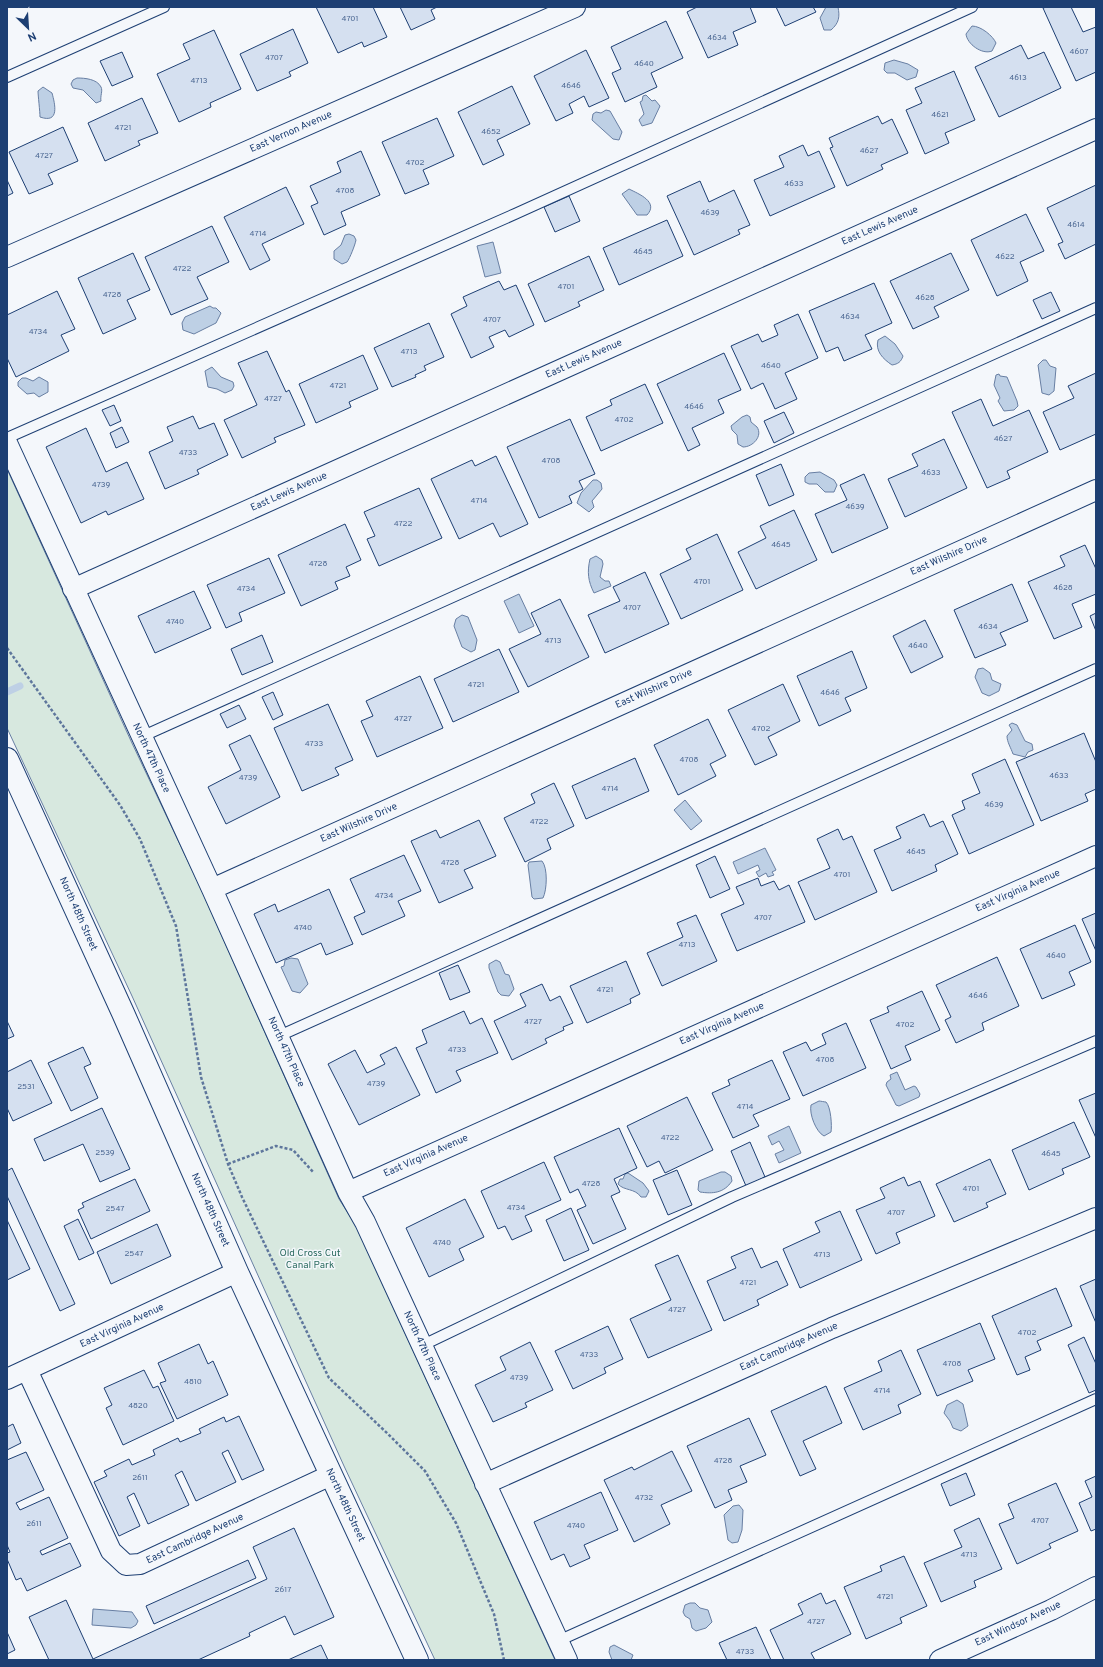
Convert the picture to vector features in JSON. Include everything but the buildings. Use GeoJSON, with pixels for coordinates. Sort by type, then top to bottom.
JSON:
{"type":"FeatureCollection","features":[{"type":"Feature","properties":{"kind":"street","name":"East Vernon Avenue"},"geometry":{"type":"LineString","coordinates":[[7,257],[575,7]]}},
{"type":"Feature","properties":{"kind":"street","name":"East Lewis Avenue"},"geometry":{"type":"LineString","coordinates":[[73,589],[1096,129]]}},
{"type":"Feature","properties":{"kind":"street","name":"North 47th Place"},"geometry":{"type":"LineString","coordinates":[[7,443],[279,1036],[348,1192],[365,1222],[567,1660]]}},
{"type":"Feature","properties":{"kind":"street","name":"East Wilshire Drive"},"geometry":{"type":"LineString","coordinates":[[212,889],[1096,490]]}},
{"type":"Feature","properties":{"kind":"street","name":"North 48th Street"},"geometry":{"type":"LineString","coordinates":[[7,759],[123,1013],[237,1272],[417,1660]]}},
{"type":"Feature","properties":{"kind":"street","name":"East Virginia Avenue"},"geometry":{"type":"LineString","coordinates":[[348,1192],[1096,856]]}},
{"type":"Feature","properties":{"kind":"street","name":"East Cambridge Avenue"},"geometry":{"type":"LineString","coordinates":[[485,1484],[832,1328],[1096,1218]]}},
{"type":"Feature","properties":{"kind":"street","name":"East Virginia Avenue"},"geometry":{"type":"LineString","coordinates":[[7,1379],[237,1272]]}},
{"type":"Feature","properties":{"kind":"street","name":"East Cambridge Avenue"},"geometry":{"type":"LineString","coordinates":[[27,1370],[110,1552],[126,1565],[140,1564],[331,1475]]}},
{"type":"Feature","properties":{"kind":"street","name":"East Windsor Avenue"},"geometry":{"type":"LineString","coordinates":[[940,1660],[1051,1610],[1096,1587]]}},
{"type":"Feature","properties":{"kind":"lane"},"geometry":{"type":"LineString","coordinates":[[7,77],[164,7]]}},
{"type":"Feature","properties":{"kind":"lane"},"geometry":{"type":"LineString","coordinates":[[7,438],[515,214],[972,7]]}},
{"type":"Feature","properties":{"kind":"lane"},"geometry":{"type":"LineString","coordinates":[[141,737],[1096,308]]}},
{"type":"Feature","properties":{"kind":"lane"},"geometry":{"type":"LineString","coordinates":[[279,1036],[318,1016],[1096,669]]}},
{"type":"Feature","properties":{"kind":"lane"},"geometry":{"type":"LineString","coordinates":[[421,1346],[732,1197],[1096,1041]]}},
{"type":"Feature","properties":{"kind":"lane"},"geometry":{"type":"LineString","coordinates":[[558,1641],[1096,1399]]}},
{"type":"Feature","properties":{"kind":"path"},"geometry":{"type":"LineString","coordinates":[[7,648],[120,805],[140,839],[176,926],[201,1077],[228,1164],[242,1197],[329,1378],[425,1471],[456,1523],[494,1614],[504,1660]]}},
{"type":"Feature","properties":{"kind":"path"},"geometry":{"type":"LineString","coordinates":[[228,1164],[276,1146],[294,1150],[316,1177]]}},
{"type":"Feature","properties":{"kind":"green space","name":"Old Cross Cut Canal Park"},"geometry":{"type":"Polygon","coordinates":[[[7,469],[131,741],[202,891],[339,1199],[355,1224],[555,1660],[435,1660],[344,1466],[132,996],[7,728],[7,469]]]}},
{"type":"Feature","properties":{"kind":"water"},"geometry":{"type":"Polygon","coordinates":[[[826,7],[838,7],[838,20],[836,25],[831,30],[824,30],[820,18],[826,7]]]}},
{"type":"Feature","properties":{"kind":"water"},"geometry":{"type":"Polygon","coordinates":[[[972,26],[983,30],[992,37],[996,43],[992,51],[988,52],[980,50],[972,45],[966,34],[972,26]]]}},
{"type":"Feature","properties":{"kind":"water"},"geometry":{"type":"Polygon","coordinates":[[[894,60],[908,64],[918,70],[916,77],[907,80],[895,73],[887,73],[884,70],[885,63],[894,60]]]}},
{"type":"Feature","properties":{"kind":"water"},"geometry":{"type":"Polygon","coordinates":[[[77,78],[84,78],[97,82],[102,89],[101,101],[96,103],[83,90],[73,88],[71,84],[73,80],[77,78]]]}},
{"type":"Feature","properties":{"kind":"water"},"geometry":{"type":"Polygon","coordinates":[[[43,87],[52,93],[55,112],[51,118],[40,117],[38,91],[43,87]]]}},
{"type":"Feature","properties":{"kind":"water"},"geometry":{"type":"Polygon","coordinates":[[[646,95],[652,101],[655,100],[660,106],[652,123],[642,126],[639,120],[644,114],[640,102],[642,101],[643,96],[646,95]]]}},
{"type":"Feature","properties":{"kind":"water"},"geometry":{"type":"Polygon","coordinates":[[[606,110],[610,111],[622,132],[619,140],[613,139],[592,120],[593,114],[596,112],[601,113],[606,110]]]}},
{"type":"Feature","properties":{"kind":"water"},"geometry":{"type":"Polygon","coordinates":[[[629,189],[642,196],[649,202],[651,206],[647,215],[637,215],[622,194],[629,189]]]}},
{"type":"Feature","properties":{"kind":"water"},"geometry":{"type":"Polygon","coordinates":[[[349,234],[354,236],[356,240],[347,262],[342,264],[334,259],[334,251],[341,245],[345,235],[349,234]]]}},
{"type":"Feature","properties":{"kind":"water"},"geometry":{"type":"Polygon","coordinates":[[[493,242],[501,273],[485,277],[477,246],[493,242]]]}},
{"type":"Feature","properties":{"kind":"water"},"geometry":{"type":"Polygon","coordinates":[[[210,306],[216,308],[221,313],[216,323],[194,334],[183,330],[182,323],[185,317],[210,306]]]}},
{"type":"Feature","properties":{"kind":"water"},"geometry":{"type":"Polygon","coordinates":[[[885,336],[895,344],[903,356],[896,364],[892,365],[889,363],[879,351],[877,344],[878,340],[885,336]]]}},
{"type":"Feature","properties":{"kind":"water"},"geometry":{"type":"Polygon","coordinates":[[[1043,360],[1046,360],[1050,366],[1056,368],[1054,391],[1049,395],[1042,393],[1038,365],[1043,360]]]}},
{"type":"Feature","properties":{"kind":"water"},"geometry":{"type":"Polygon","coordinates":[[[212,367],[221,377],[233,382],[234,386],[232,390],[225,393],[208,387],[205,371],[212,367]]]}},
{"type":"Feature","properties":{"kind":"water"},"geometry":{"type":"Polygon","coordinates":[[[999,374],[1000,376],[1007,377],[1017,401],[1018,406],[1014,410],[1004,411],[998,401],[1000,398],[994,385],[996,375],[999,374]]]}},
{"type":"Feature","properties":{"kind":"water"},"geometry":{"type":"Polygon","coordinates":[[[39,377],[48,382],[48,392],[39,397],[34,393],[27,394],[18,386],[18,382],[22,378],[33,381],[39,377]]]}},
{"type":"Feature","properties":{"kind":"water"},"geometry":{"type":"Polygon","coordinates":[[[747,415],[750,417],[751,422],[759,430],[759,434],[753,443],[747,447],[743,447],[738,444],[737,435],[732,430],[731,426],[747,415]]]}},
{"type":"Feature","properties":{"kind":"water"},"geometry":{"type":"Polygon","coordinates":[[[820,472],[834,480],[837,485],[834,492],[825,492],[817,484],[809,484],[805,482],[805,477],[809,473],[820,472]]]}},
{"type":"Feature","properties":{"kind":"water"},"geometry":{"type":"Polygon","coordinates":[[[593,480],[597,480],[601,483],[602,489],[592,501],[594,507],[589,512],[577,503],[581,493],[593,480]]]}},
{"type":"Feature","properties":{"kind":"water"},"geometry":{"type":"Polygon","coordinates":[[[596,556],[602,560],[603,564],[600,577],[605,581],[609,581],[611,586],[594,593],[589,580],[589,568],[590,559],[596,556]]]}},
{"type":"Feature","properties":{"kind":"water"},"geometry":{"type":"Polygon","coordinates":[[[519,594],[534,626],[519,633],[504,601],[519,594]]]}},
{"type":"Feature","properties":{"kind":"water"},"geometry":{"type":"Polygon","coordinates":[[[462,615],[468,617],[477,640],[475,650],[471,652],[462,647],[454,626],[456,619],[462,615]]]}},
{"type":"Feature","properties":{"kind":"water"},"geometry":{"type":"Polygon","coordinates":[[[983,668],[990,673],[992,680],[1001,684],[999,691],[989,696],[982,693],[975,677],[978,669],[983,668]]]}},
{"type":"Feature","properties":{"kind":"water"},"geometry":{"type":"Polygon","coordinates":[[[1012,723],[1017,725],[1025,741],[1032,744],[1033,750],[1028,752],[1025,757],[1013,754],[1008,743],[1007,736],[1012,730],[1009,725],[1012,723]]]}},
{"type":"Feature","properties":{"kind":"water"},"geometry":{"type":"Polygon","coordinates":[[[685,800],[702,821],[691,830],[674,810],[685,800]]]}},
{"type":"Feature","properties":{"kind":"water"},"geometry":{"type":"Polygon","coordinates":[[[765,848],[776,870],[772,872],[774,875],[768,877],[766,873],[759,877],[756,872],[760,870],[758,865],[738,874],[733,862],[765,848]]]}},
{"type":"Feature","properties":{"kind":"water"},"geometry":{"type":"Polygon","coordinates":[[[542,861],[546,874],[545,890],[543,898],[534,899],[532,897],[528,865],[529,862],[542,861]]]}},
{"type":"Feature","properties":{"kind":"water"},"geometry":{"type":"Polygon","coordinates":[[[291,958],[298,959],[308,984],[300,993],[292,991],[281,967],[284,966],[285,960],[291,958]]]}},
{"type":"Feature","properties":{"kind":"water"},"geometry":{"type":"Polygon","coordinates":[[[496,960],[500,962],[505,974],[509,975],[514,989],[509,996],[501,995],[498,992],[489,968],[489,964],[496,960]]]}},
{"type":"Feature","properties":{"kind":"water"},"geometry":{"type":"Polygon","coordinates":[[[897,1072],[905,1090],[914,1086],[920,1094],[919,1097],[899,1106],[896,1105],[886,1085],[891,1079],[890,1075],[897,1072]]]}},
{"type":"Feature","properties":{"kind":"water"},"geometry":{"type":"Polygon","coordinates":[[[819,1101],[826,1102],[828,1104],[831,1117],[831,1132],[824,1136],[818,1131],[811,1113],[811,1105],[819,1101]]]}},
{"type":"Feature","properties":{"kind":"water"},"geometry":{"type":"Polygon","coordinates":[[[789,1126],[801,1153],[779,1163],[775,1154],[784,1150],[779,1141],[772,1145],[768,1136],[789,1126]]]}},
{"type":"Feature","properties":{"kind":"water"},"geometry":{"type":"Polygon","coordinates":[[[721,1172],[725,1172],[731,1176],[732,1181],[729,1185],[714,1193],[700,1192],[698,1190],[699,1181],[721,1172]]]}},
{"type":"Feature","properties":{"kind":"water"},"geometry":{"type":"Polygon","coordinates":[[[628,1173],[643,1183],[649,1191],[646,1197],[641,1197],[636,1192],[623,1188],[618,1184],[620,1179],[623,1179],[625,1174],[628,1173]]]}},
{"type":"Feature","properties":{"kind":"water"},"geometry":{"type":"Polygon","coordinates":[[[957,1400],[963,1404],[968,1426],[961,1431],[953,1428],[944,1413],[947,1405],[957,1400]]]}},
{"type":"Feature","properties":{"kind":"water"},"geometry":{"type":"Polygon","coordinates":[[[739,1505],[743,1510],[742,1530],[738,1542],[732,1543],[728,1540],[724,1515],[733,1506],[739,1505]]]}},
{"type":"Feature","properties":{"kind":"water"},"geometry":{"type":"Polygon","coordinates":[[[695,1603],[700,1608],[708,1610],[712,1622],[706,1628],[696,1631],[692,1628],[690,1619],[685,1616],[683,1612],[685,1605],[695,1603]]]}},
{"type":"Feature","properties":{"kind":"water"},"geometry":{"type":"Polygon","coordinates":[[[93,1609],[132,1612],[138,1621],[136,1625],[131,1628],[92,1625],[93,1609]]]}},
{"type":"Feature","properties":{"kind":"water"},"geometry":{"type":"Polygon","coordinates":[[[614,1645],[633,1655],[631,1660],[612,1660],[609,1652],[610,1647],[614,1645]]]}},
{"type":"Feature","properties":{"kind":"waterway"},"geometry":{"type":"LineString","coordinates":[[7,692],[20,686]]}}]}
